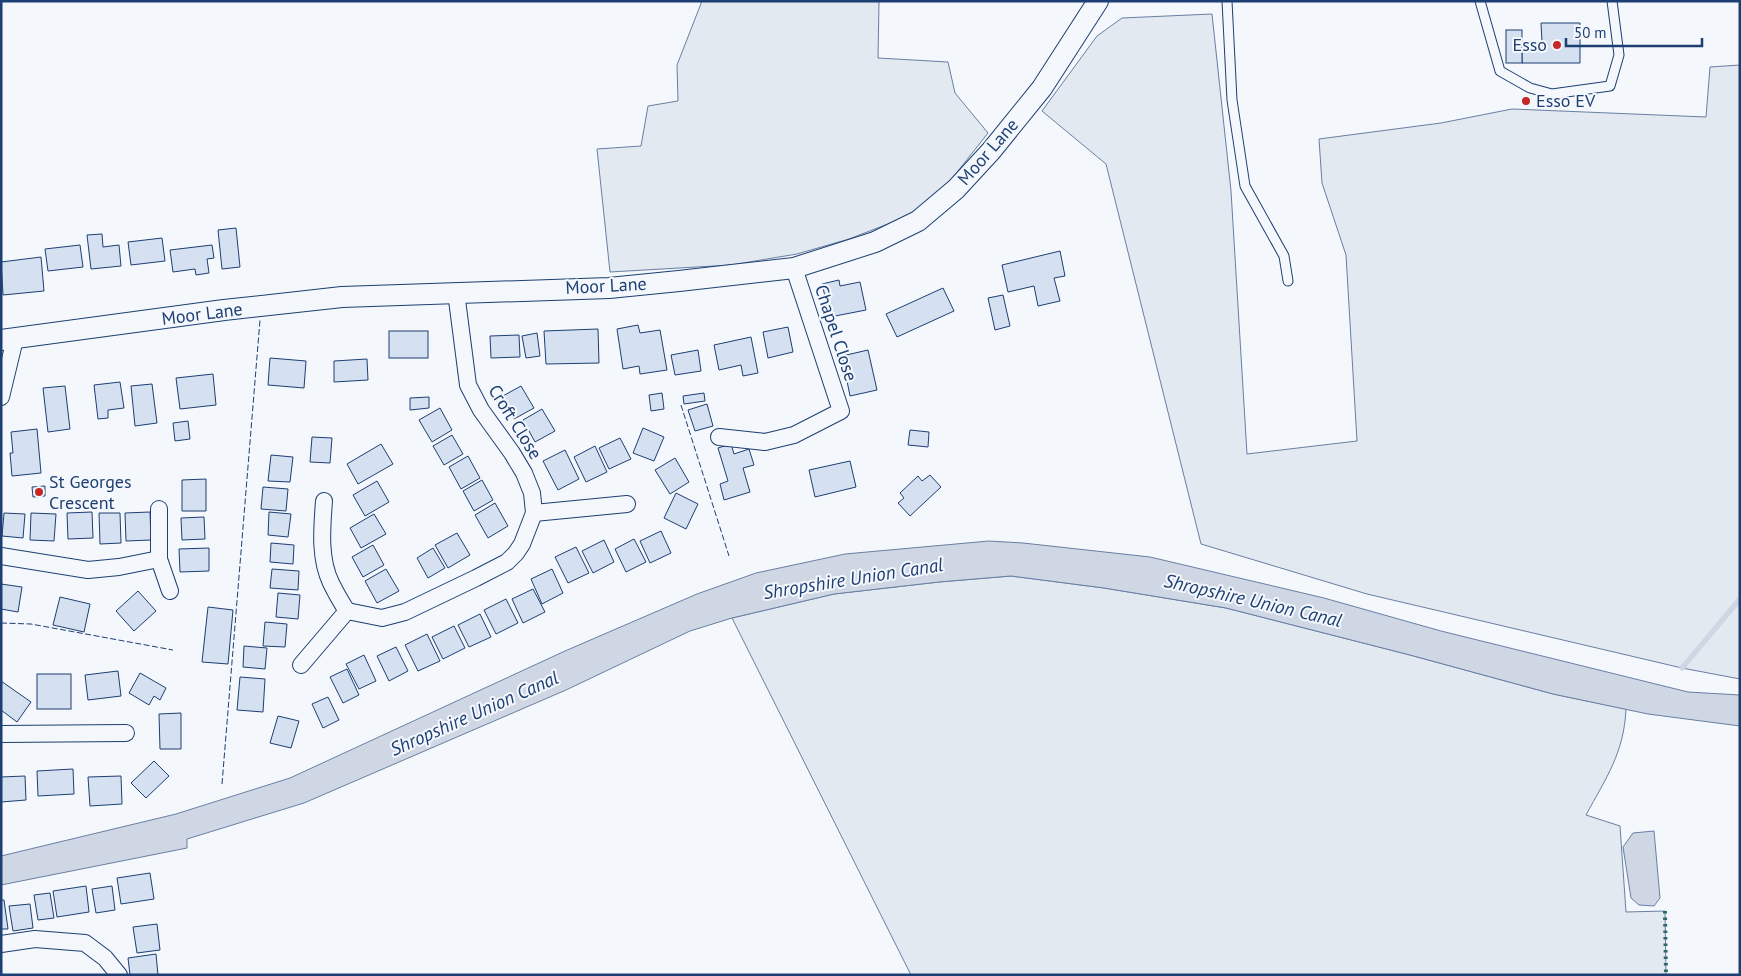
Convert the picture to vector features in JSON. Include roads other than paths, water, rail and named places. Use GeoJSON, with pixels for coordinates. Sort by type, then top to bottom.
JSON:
{"type":"FeatureCollection","features":[{"type":"Feature","properties":{"kind":"street","name":"Moor Lane"},"geometry":{"type":"LineString","coordinates":[[8,340],[224,310],[342,297],[609,288],[794,268],[875,242],[918,221],[956,189],[991,151],[1042,88],[1098,1]]}},
{"type":"Feature","properties":{"kind":"street","name":"Chapel Close"},"geometry":{"type":"LineString","coordinates":[[719,437],[765,442],[794,435],[841,411],[794,268]]}},
{"type":"Feature","properties":{"kind":"street","name":"Croft Close"},"geometry":{"type":"LineString","coordinates":[[456,292],[468,384],[481,410],[524,473],[532,493],[534,513]]}},
{"type":"Feature","properties":{"kind":"street"},"geometry":{"type":"LineString","coordinates":[[1,397],[8,340]]}},
{"type":"Feature","properties":{"kind":"street"},"geometry":{"type":"LineString","coordinates":[[324,501],[322,525],[323,554],[330,582],[347,611],[382,618],[406,612],[507,562],[522,544],[534,513],[627,504]]}},
{"type":"Feature","properties":{"kind":"street"},"geometry":{"type":"LineString","coordinates":[[159,509],[159,558],[170,591]]}},
{"type":"Feature","properties":{"kind":"street"},"geometry":{"type":"LineString","coordinates":[[1,556],[88,570],[119,567],[159,558]]}},
{"type":"Feature","properties":{"kind":"street"},"geometry":{"type":"LineString","coordinates":[[300,665],[347,611]]}},
{"type":"Feature","properties":{"kind":"street"},"geometry":{"type":"LineString","coordinates":[[1,734],[126,733]]}},
{"type":"Feature","properties":{"kind":"street"},"geometry":{"type":"LineString","coordinates":[[1,944],[35,939],[85,943],[104,958],[118,975]]}},
{"type":"Feature","properties":{"kind":"lane"},"geometry":{"type":"LineString","coordinates":[[1228,1],[1232,100],[1245,186],[1284,256],[1288,281]]}},
{"type":"Feature","properties":{"kind":"lane"},"geometry":{"type":"LineString","coordinates":[[1480,1],[1500,71],[1530,88],[1552,94],[1610,86],[1619,55],[1612,1]]}},
{"type":"Feature","properties":{"kind":"water","name":"Shropshire Union Canal"},"geometry":{"type":"Polygon","coordinates":[[[989,541],[1150,557],[1324,598],[1441,631],[1688,692],[1740,695],[1740,726],[1648,714],[1553,694],[1226,608],[1104,588],[1011,576],[939,582],[834,594],[732,618],[690,631],[566,690],[304,803],[187,839],[187,848],[1,885],[1,856],[176,814],[290,778],[565,651],[697,594],[756,573],[845,554],[989,541]]]}},
{"type":"Feature","properties":{"kind":"water"},"geometry":{"type":"Polygon","coordinates":[[[1654,831],[1660,898],[1654,906],[1639,905],[1631,898],[1623,847],[1633,833],[1654,831]]]}},
{"type":"Feature","properties":{"kind":"waterway"},"geometry":{"type":"LineString","coordinates":[[1682,668],[1740,599]]}},
{"type":"Feature","properties":{"kind":"place","name":"Esso"},"geometry":{"type":"Point","coordinates":[1557,45]}},
{"type":"Feature","properties":{"kind":"place","name":"Esso EV"},"geometry":{"type":"Point","coordinates":[1526,101]}},
{"type":"Feature","properties":{"kind":"place","name":"St Georges Crescent"},"geometry":{"type":"Point","coordinates":[39,492]}}]}
